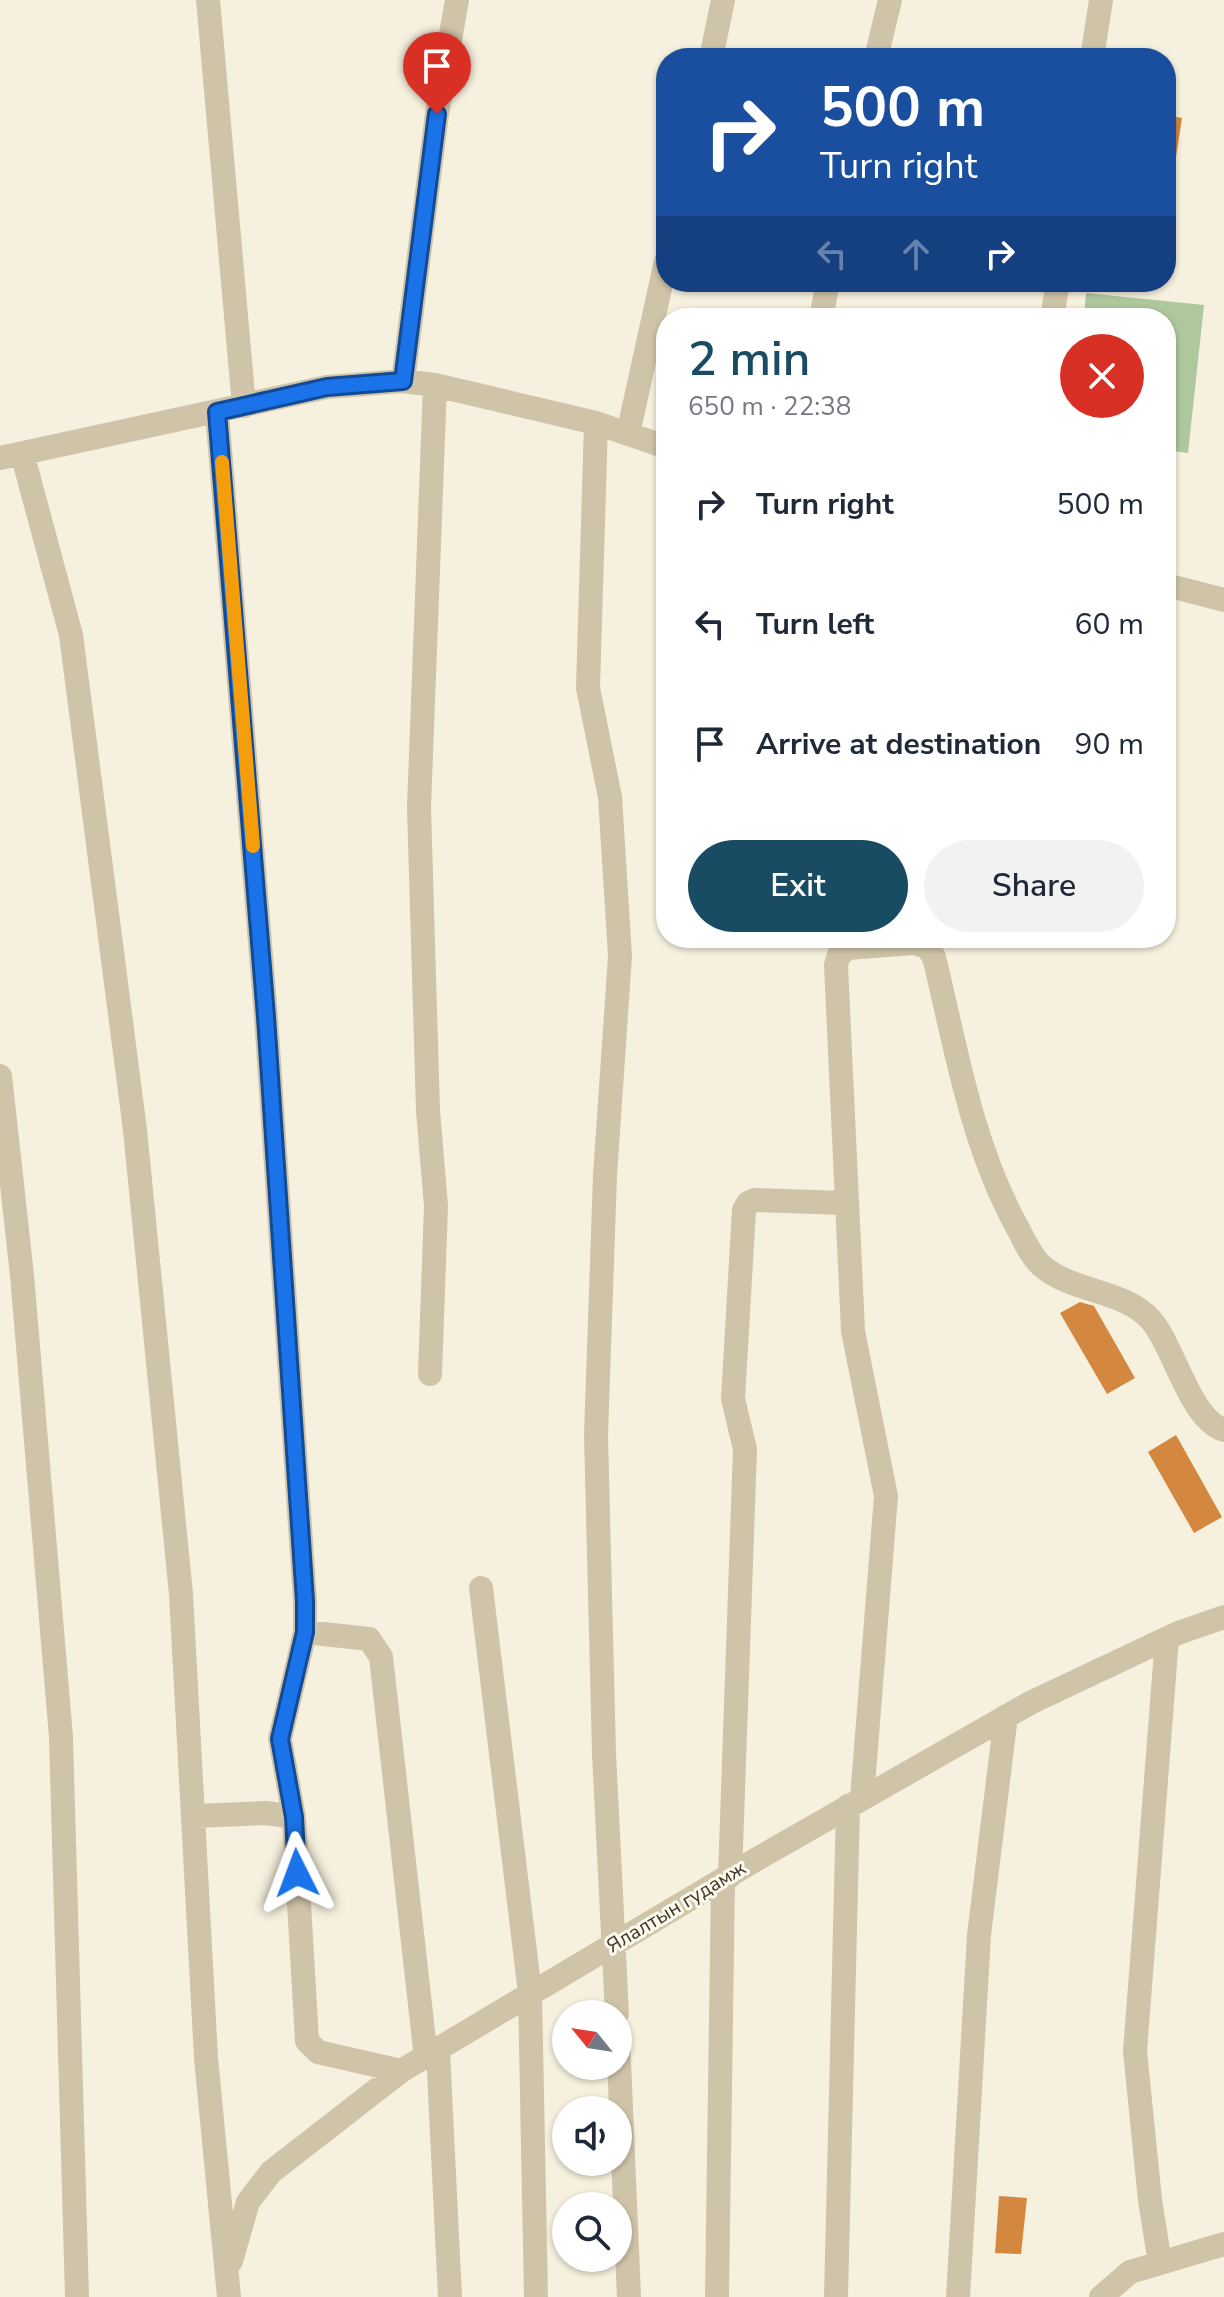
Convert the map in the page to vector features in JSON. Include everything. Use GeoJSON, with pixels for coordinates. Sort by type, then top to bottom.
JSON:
{"type":"FeatureCollection","features":[{"type":"Feature","properties":{"kind":"street"},"geometry":{"type":"LineString","coordinates":[[208,0],[244,406]]}},
{"type":"Feature","properties":{"kind":"street"},"geometry":{"type":"LineString","coordinates":[[403,381],[437,114],[457,0]]}},
{"type":"Feature","properties":{"kind":"street"},"geometry":{"type":"LineString","coordinates":[[713,48],[723,0]]}},
{"type":"Feature","properties":{"kind":"street"},"geometry":{"type":"LineString","coordinates":[[878,48],[890,0]]}},
{"type":"Feature","properties":{"kind":"street"},"geometry":{"type":"LineString","coordinates":[[1094,48],[1101,0]]}},
{"type":"Feature","properties":{"kind":"street"},"geometry":{"type":"LineString","coordinates":[[628,434],[659,292]]}},
{"type":"Feature","properties":{"kind":"street"},"geometry":{"type":"LineString","coordinates":[[226,2293],[206,2058],[196,1816],[181,1594],[135,1130],[71,635],[11,456],[327,387],[403,381],[435,385],[596,423],[656,444]]}},
{"type":"Feature","properties":{"kind":"street"},"geometry":{"type":"LineString","coordinates":[[430,1374],[436,1206],[428,1111],[419,807],[435,385]]}},
{"type":"Feature","properties":{"kind":"street"},"geometry":{"type":"LineString","coordinates":[[217,412],[268,1033],[305,1632],[280,1739],[294,1817],[307,2041],[318,2052],[401,2071]]}},
{"type":"Feature","properties":{"kind":"street"},"geometry":{"type":"LineString","coordinates":[[596,423],[588,688],[610,797],[620,956],[605,1175],[596,1435],[604,1754],[616,2000]]}},
{"type":"Feature","properties":{"kind":"street"},"geometry":{"type":"LineString","coordinates":[[1176,588],[1224,600]]}},
{"type":"Feature","properties":{"kind":"street"},"geometry":{"type":"LineString","coordinates":[[836,2297],[855,1802],[886,1496],[853,1331],[836,965],[839,955],[848,948]]}},
{"type":"Feature","properties":{"kind":"street"},"geometry":{"type":"LineString","coordinates":[[928,948],[934,957],[979,1142],[993,1183],[1031,1253],[1054,1275],[1140,1309],[1153,1323],[1205,1419],[1224,1430]]}},
{"type":"Feature","properties":{"kind":"street"},"geometry":{"type":"LineString","coordinates":[[0,1076],[22,1275],[61,1737],[77,2297]]}},
{"type":"Feature","properties":{"kind":"street"},"geometry":{"type":"LineString","coordinates":[[717,2297],[726,1878],[745,1449],[733,1399],[744,1210],[748,1203],[755,1200],[845,1203]]}},
{"type":"Feature","properties":{"kind":"street"},"geometry":{"type":"LineString","coordinates":[[481,1588],[530,1993],[536,2297]]}},
{"type":"Feature","properties":{"kind":"street","name":"Ялалтын гудамж"},"geometry":{"type":"LineString","coordinates":[[226,2293],[235,2239],[248,2202],[271,2172],[401,2071],[1006,1716],[1167,1638],[1224,1617]]}},
{"type":"Feature","properties":{"kind":"street"},"geometry":{"type":"LineString","coordinates":[[305,1632],[369,1639],[381,1657],[432,2054],[450,2297]]}},
{"type":"Feature","properties":{"kind":"street"},"geometry":{"type":"LineString","coordinates":[[1160,2263],[1135,2051],[1167,1638]]}},
{"type":"Feature","properties":{"kind":"street"},"geometry":{"type":"LineString","coordinates":[[958,2297],[979,1935],[1006,1716]]}},
{"type":"Feature","properties":{"kind":"street"},"geometry":{"type":"LineString","coordinates":[[196,1816],[266,1813],[294,1817]]}},
{"type":"Feature","properties":{"kind":"street"},"geometry":{"type":"LineString","coordinates":[[620,2080],[629,2297]]}},
{"type":"Feature","properties":{"kind":"street"},"geometry":{"type":"LineString","coordinates":[[1101,2297],[1130,2272],[1224,2244]]}},
{"type":"Feature","properties":{"kind":"green space"},"geometry":{"type":"Polygon","coordinates":[[[1086,293],[1204,305],[1188,453],[1176,451],[1176,308],[1085,308],[1086,293]]]}},
{"type":"Feature","properties":{"kind":"building"},"geometry":{"type":"Polygon","coordinates":[[[1176,117],[1182,118],[1176,157],[1176,117]]]}},
{"type":"Feature","properties":{"kind":"building"},"geometry":{"type":"Polygon","coordinates":[[[1080,1302],[1094,1306],[1135,1378],[1107,1394],[1060,1313],[1080,1302]]]}},
{"type":"Feature","properties":{"kind":"building"},"geometry":{"type":"Polygon","coordinates":[[[1176,1435],[1222,1517],[1194,1533],[1148,1452],[1176,1435]]]}},
{"type":"Feature","properties":{"kind":"building"},"geometry":{"type":"Polygon","coordinates":[[[999,2196],[1027,2198],[1021,2254],[995,2253],[999,2196]]]}},
{"type":"Feature","properties":{"kind":"slow traffic"},"geometry":{"type":"LineString","coordinates":[[222,462],[253,846]]}},
{"type":"Feature","properties":{"kind":"route"},"geometry":{"type":"LineString","coordinates":[[297,1873],[294,1817],[280,1739],[285,1706],[305,1632],[305,1601],[266,1017],[217,412],[327,387],[403,381],[437,114]]}}]}
